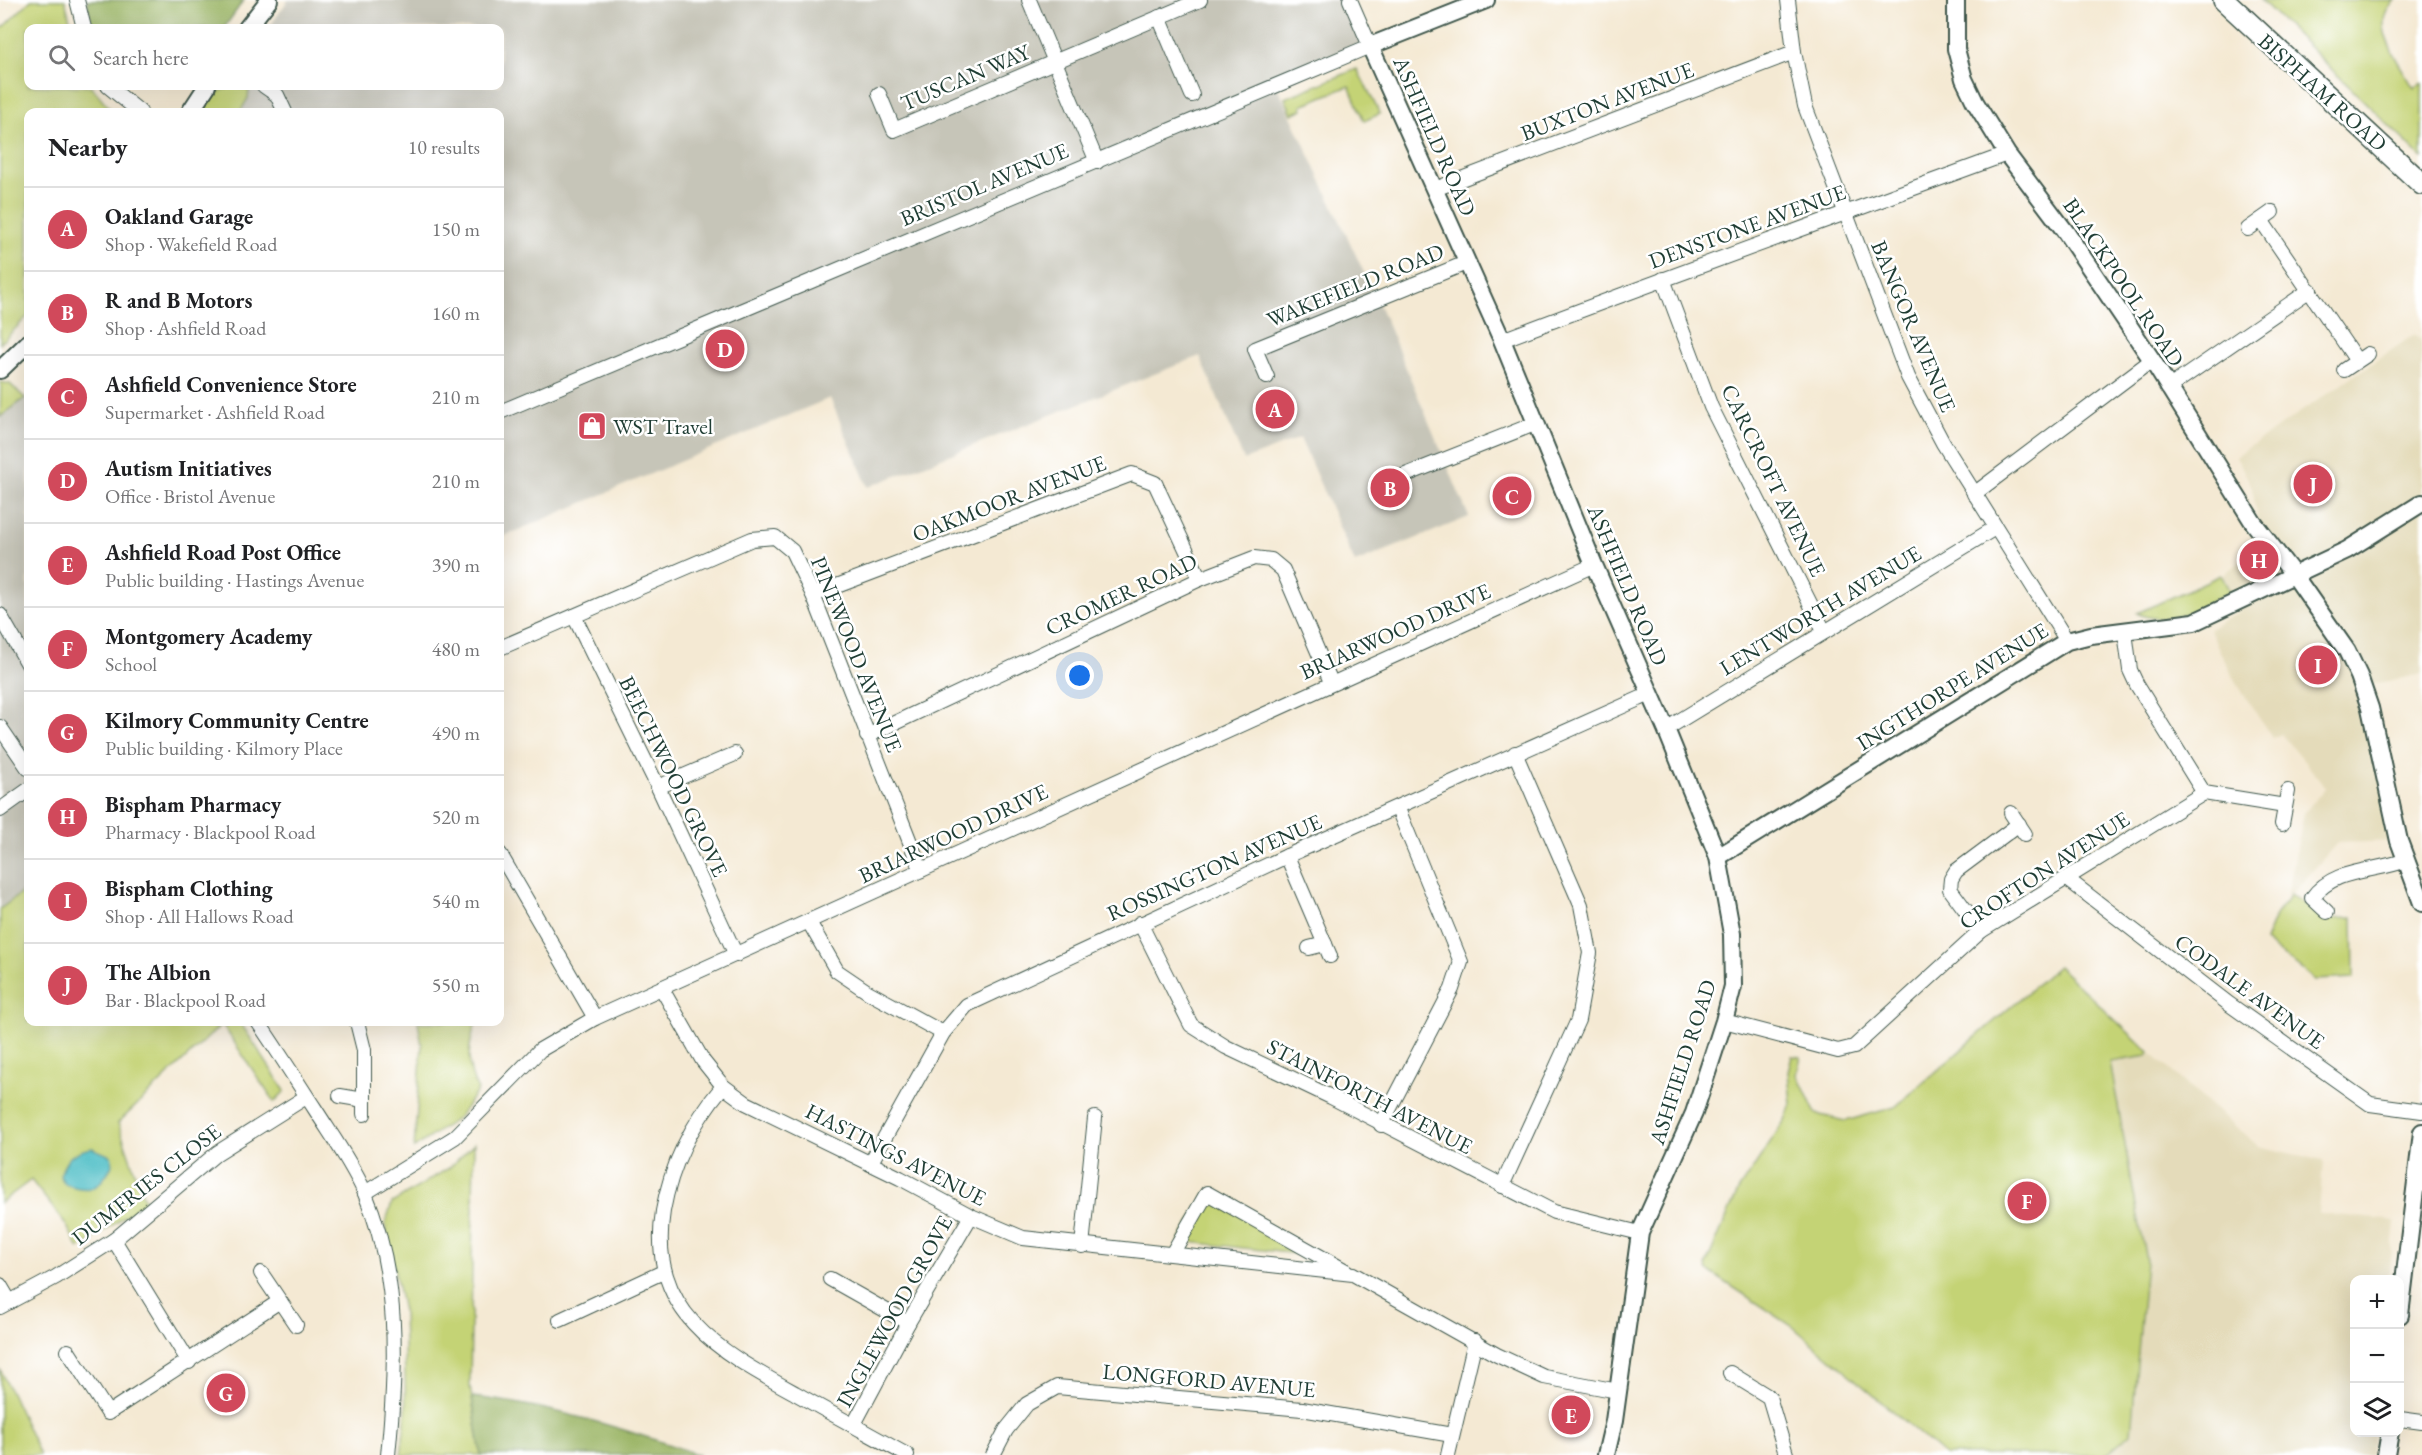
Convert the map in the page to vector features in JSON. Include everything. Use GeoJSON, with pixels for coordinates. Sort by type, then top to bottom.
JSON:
{"type":"FeatureCollection","features":[{"type":"Feature","properties":{"kind":"main road","name":"BISPHAM ROAD"},"geometry":{"type":"LineString","coordinates":[[2224,0],[2422,184]]}},
{"type":"Feature","properties":{"kind":"street"},"geometry":{"type":"LineString","coordinates":[[77,0],[83,24]]}},
{"type":"Feature","properties":{"kind":"street"},"geometry":{"type":"LineString","coordinates":[[250,24],[269,0]]}},
{"type":"Feature","properties":{"kind":"street"},"geometry":{"type":"LineString","coordinates":[[1029,0],[1097,162]]}},
{"type":"Feature","properties":{"kind":"street"},"geometry":{"type":"LineString","coordinates":[[1055,62],[1200,0]]}},
{"type":"Feature","properties":{"kind":"street","name":"ASHFIELD ROAD"},"geometry":{"type":"LineString","coordinates":[[1350,0],[1502,340],[1594,565],[1666,729],[1718,857],[1732,934],[1733,986],[1724,1021],[1694,1113],[1640,1233],[1618,1391],[1606,1455]]}},
{"type":"Feature","properties":{"kind":"street","name":"BRISTOL AVENUE"},"geometry":{"type":"LineString","coordinates":[[504,410],[1370,46],[1486,0]]}},
{"type":"Feature","properties":{"kind":"street","name":"BANGOR AVENUE"},"geometry":{"type":"LineString","coordinates":[[1788,0],[1794,52],[1805,106],[1844,214],[1908,377],[1974,494],[2067,640]]}},
{"type":"Feature","properties":{"kind":"street","name":"BLACKPOOL ROAD"},"geometry":{"type":"LineString","coordinates":[[1956,0],[1956,49],[1964,79],[1975,102],[2007,154],[2065,231],[2152,360],[2253,522],[2294,575],[2347,651],[2359,676],[2406,860],[2422,903]]}},
{"type":"Feature","properties":{"kind":"street"},"geometry":{"type":"LineString","coordinates":[[1159,17],[1192,95]]}},
{"type":"Feature","properties":{"kind":"street","name":"BUXTON AVENUE"},"geometry":{"type":"LineString","coordinates":[[1435,189],[1794,52]]}},
{"type":"Feature","properties":{"kind":"street","name":"TUSCAN WAY"},"geometry":{"type":"LineString","coordinates":[[879,93],[894,130],[1055,62]]}},
{"type":"Feature","properties":{"kind":"street"},"geometry":{"type":"LineString","coordinates":[[113,90],[135,108]]}},
{"type":"Feature","properties":{"kind":"street"},"geometry":{"type":"LineString","coordinates":[[193,108],[204,90]]}},
{"type":"Feature","properties":{"kind":"street"},"geometry":{"type":"LineString","coordinates":[[269,90],[277,96],[283,108]]}},
{"type":"Feature","properties":{"kind":"street","name":"DENSTONE AVENUE"},"geometry":{"type":"LineString","coordinates":[[1502,340],[2007,154]]}},
{"type":"Feature","properties":{"kind":"street"},"geometry":{"type":"LineString","coordinates":[[2248,229],[2267,216],[2310,290],[2363,358],[2344,370]]}},
{"type":"Feature","properties":{"kind":"street","name":"WAKEFIELD ROAD"},"geometry":{"type":"LineString","coordinates":[[1267,377],[1255,349],[1466,262]]}},
{"type":"Feature","properties":{"kind":"street","name":"CARCROFT AVENUE"},"geometry":{"type":"LineString","coordinates":[[1663,279],[1711,407],[1824,632]]}},
{"type":"Feature","properties":{"kind":"street"},"geometry":{"type":"LineString","coordinates":[[2168,388],[2310,290]]}},
{"type":"Feature","properties":{"kind":"street"},"geometry":{"type":"LineString","coordinates":[[0,370],[24,347]]}},
{"type":"Feature","properties":{"kind":"street"},"geometry":{"type":"LineString","coordinates":[[1974,494],[2152,360]]}},
{"type":"Feature","properties":{"kind":"street"},"geometry":{"type":"LineString","coordinates":[[1403,476],[1537,423]]}},
{"type":"Feature","properties":{"kind":"street","name":"OAKMOOR AVENUE"},"geometry":{"type":"LineString","coordinates":[[813,595],[1132,474],[1155,483],[1200,579]]}},
{"type":"Feature","properties":{"kind":"street","name":"INGTHORPE AVENUE"},"geometry":{"type":"LineString","coordinates":[[1718,857],[2067,640],[2194,622],[2347,550],[2422,503]]}},
{"type":"Feature","properties":{"kind":"street","name":"LENTWORTH AVENUE"},"geometry":{"type":"LineString","coordinates":[[1666,729],[1995,528]]}},
{"type":"Feature","properties":{"kind":"street","name":"PINEWOOD AVENUE"},"geometry":{"type":"LineString","coordinates":[[504,646],[752,539],[775,537],[792,551],[813,595],[921,870]]}},
{"type":"Feature","properties":{"kind":"street","name":"CROMER ROAD"},"geometry":{"type":"LineString","coordinates":[[867,736],[1200,579],[1254,558],[1271,560],[1282,570],[1331,682]]}},
{"type":"Feature","properties":{"kind":"street","name":"BRIARWOOD DRIVE"},"geometry":{"type":"LineString","coordinates":[[365,1193],[455,1137],[540,1050],[595,1018],[1331,682],[1594,565]]}},
{"type":"Feature","properties":{"kind":"street"},"geometry":{"type":"LineString","coordinates":[[0,615],[24,656]]}},
{"type":"Feature","properties":{"kind":"street","name":"BEECHWOOD GROVE"},"geometry":{"type":"LineString","coordinates":[[574,616],[658,787],[736,955]]}},
{"type":"Feature","properties":{"kind":"street"},"geometry":{"type":"LineString","coordinates":[[2125,632],[2130,670],[2137,685],[2204,793],[2285,806]]}},
{"type":"Feature","properties":{"kind":"street","name":"ROSSINGTON AVENUE"},"geometry":{"type":"LineString","coordinates":[[870,1164],[943,1033],[967,1005],[1140,923],[1287,856],[1398,809],[1515,753],[1650,693]]}},
{"type":"Feature","properties":{"kind":"street"},"geometry":{"type":"LineString","coordinates":[[0,728],[24,762]]}},
{"type":"Feature","properties":{"kind":"street"},"geometry":{"type":"LineString","coordinates":[[1502,1186],[1578,1020],[1590,953],[1581,906],[1515,753]]}},
{"type":"Feature","properties":{"kind":"street"},"geometry":{"type":"LineString","coordinates":[[658,787],[735,754]]}},
{"type":"Feature","properties":{"kind":"street"},"geometry":{"type":"LineString","coordinates":[[2282,824],[2288,791]]}},
{"type":"Feature","properties":{"kind":"street"},"geometry":{"type":"LineString","coordinates":[[0,810],[24,793]]}},
{"type":"Feature","properties":{"kind":"street","name":"CROFTON AVENUE"},"geometry":{"type":"LineString","coordinates":[[1724,1021],[1838,1051],[1849,1050],[1891,1015],[1981,931],[2204,793]]}},
{"type":"Feature","properties":{"kind":"street"},"geometry":{"type":"LineString","coordinates":[[1381,1125],[1452,988],[1461,962],[1398,809]]}},
{"type":"Feature","properties":{"kind":"street"},"geometry":{"type":"LineString","coordinates":[[1981,931],[1950,889],[1951,879],[1956,871],[2018,824]]}},
{"type":"Feature","properties":{"kind":"street"},"geometry":{"type":"LineString","coordinates":[[1287,856],[1327,950],[1309,948]]}},
{"type":"Feature","properties":{"kind":"street"},"geometry":{"type":"LineString","coordinates":[[2327,912],[2312,898],[2339,875],[2378,870],[2406,860]]}},
{"type":"Feature","properties":{"kind":"street"},"geometry":{"type":"LineString","coordinates":[[504,861],[595,1018]]}},
{"type":"Feature","properties":{"kind":"street","name":"CODALE AVENUE"},"geometry":{"type":"LineString","coordinates":[[2066,878],[2229,1004],[2370,1104],[2422,1111]]}},
{"type":"Feature","properties":{"kind":"street"},"geometry":{"type":"LineString","coordinates":[[809,922],[837,971],[868,992],[943,1033]]}},
{"type":"Feature","properties":{"kind":"street","name":"STAINFORTH AVENUE"},"geometry":{"type":"LineString","coordinates":[[1140,923],[1191,1025],[1226,1047],[1554,1212],[1640,1233]]}},
{"type":"Feature","properties":{"kind":"street","name":"HASTINGS AVENUE"},"geometry":{"type":"LineString","coordinates":[[662,989],[702,1061],[723,1086],[746,1103],[971,1216],[1023,1238],[1353,1274]]}},
{"type":"Feature","properties":{"kind":"street"},"geometry":{"type":"LineString","coordinates":[[261,1026],[351,1166],[365,1193],[383,1254],[393,1306],[396,1343],[388,1455]]}},
{"type":"Feature","properties":{"kind":"street"},"geometry":{"type":"LineString","coordinates":[[358,1026],[364,1050],[364,1114]]}},
{"type":"Feature","properties":{"kind":"street"},"geometry":{"type":"LineString","coordinates":[[723,1086],[707,1105],[684,1144],[667,1191],[659,1238],[663,1272],[684,1311],[733,1358],[907,1455]]}},
{"type":"Feature","properties":{"kind":"street"},"geometry":{"type":"LineString","coordinates":[[340,1096],[364,1100]]}},
{"type":"Feature","properties":{"kind":"street","name":"DUMFRIES CLOSE"},"geometry":{"type":"LineString","coordinates":[[0,1285],[5,1304],[56,1277],[114,1240],[217,1153],[306,1097]]}},
{"type":"Feature","properties":{"kind":"street"},"geometry":{"type":"LineString","coordinates":[[1082,1246],[1095,1118]]}},
{"type":"Feature","properties":{"kind":"street"},"geometry":{"type":"LineString","coordinates":[[2404,1282],[2422,1132]]}},
{"type":"Feature","properties":{"kind":"street","name":"HASTINGS AVENUE"},"geometry":{"type":"LineString","coordinates":[[1172,1254],[1207,1193],[1497,1355],[1544,1377],[1618,1391]]}},
{"type":"Feature","properties":{"kind":"street","name":"INGLEWOOD GROVE"},"geometry":{"type":"LineString","coordinates":[[854,1426],[908,1323],[971,1216]]}},
{"type":"Feature","properties":{"kind":"street"},"geometry":{"type":"LineString","coordinates":[[114,1240],[189,1362]]}},
{"type":"Feature","properties":{"kind":"street"},"geometry":{"type":"LineString","coordinates":[[560,1320],[663,1272]]}},
{"type":"Feature","properties":{"kind":"street"},"geometry":{"type":"LineString","coordinates":[[261,1273],[296,1325]]}},
{"type":"Feature","properties":{"kind":"street"},"geometry":{"type":"LineString","coordinates":[[830,1279],[908,1323]]}},
{"type":"Feature","properties":{"kind":"street"},"geometry":{"type":"LineString","coordinates":[[68,1351],[108,1413],[280,1301]]}},
{"type":"Feature","properties":{"kind":"street"},"geometry":{"type":"LineString","coordinates":[[1448,1455],[1475,1341]]}},
{"type":"Feature","properties":{"kind":"street"},"geometry":{"type":"LineString","coordinates":[[1730,1373],[1769,1397],[1786,1455]]}},
{"type":"Feature","properties":{"kind":"street","name":"LONGFORD AVENUE"},"geometry":{"type":"LineString","coordinates":[[993,1455],[1006,1430],[1027,1404],[1057,1387],[1302,1409],[1452,1435]]}},
{"type":"Feature","properties":{"kind":"street"},"geometry":{"type":"LineString","coordinates":[[2404,1420],[2422,1422]]}},
{"type":"Feature","properties":{"kind":"street"},"geometry":{"type":"LineString","coordinates":[[2386,1455],[2389,1437]]}},
{"type":"Feature","properties":{"kind":"shaded area"},"geometry":{"type":"Polygon","coordinates":[[[288,0],[1350,0],[1370,46],[1277,86],[1381,309],[1469,517],[1355,563],[1300,438],[1244,460],[1200,356],[868,487],[830,398],[504,536],[504,108],[242,108],[248,98],[249,90],[504,90],[504,24],[272,24],[288,0]]]}},
{"type":"Feature","properties":{"kind":"shaded area"},"geometry":{"type":"Polygon","coordinates":[[[2415,334],[2422,342],[2422,674],[2363,686],[2399,841],[2337,843],[2286,901],[2304,813],[2326,787],[2281,734],[2272,738],[2234,679],[2209,629],[2240,611],[2221,575],[2262,548],[2252,487],[2236,456],[2415,334]]]}},
{"type":"Feature","properties":{"kind":"shaded area"},"geometry":{"type":"Polygon","coordinates":[[[24,398],[24,891],[0,909],[0,417],[24,398]]]}},
{"type":"Feature","properties":{"kind":"shaded area"},"geometry":{"type":"Polygon","coordinates":[[[2058,966],[2149,1052],[2258,1146],[2323,1161],[2319,1213],[2395,1221],[2389,1275],[2350,1275],[2350,1437],[2373,1437],[2371,1455],[1944,1455],[1792,1326],[1707,1270],[1706,1264],[1739,1189],[1785,1120],[1791,1104],[1788,1072],[1792,1056],[1801,1057],[1797,1074],[1816,1114],[1846,1121],[1895,1107],[2058,966]]]}},
{"type":"Feature","properties":{"kind":"green space"},"geometry":{"type":"Polygon","coordinates":[[[31,0],[65,0],[71,24],[24,24],[24,90],[94,90],[110,108],[24,108],[24,320],[0,344],[0,30],[31,0]]]}},
{"type":"Feature","properties":{"kind":"green space"},"geometry":{"type":"Polygon","coordinates":[[[87,0],[244,0],[227,24],[91,24],[87,0]]]}},
{"type":"Feature","properties":{"kind":"green space"},"geometry":{"type":"Polygon","coordinates":[[[2261,0],[2396,0],[2388,9],[2384,19],[2384,30],[2393,54],[2414,88],[2422,83],[2422,158],[2261,0]]]}},
{"type":"Feature","properties":{"kind":"green space"},"geometry":{"type":"Polygon","coordinates":[[[1357,69],[1380,114],[1364,121],[1349,86],[1302,105],[1303,109],[1292,114],[1285,98],[1357,69]]]}},
{"type":"Feature","properties":{"kind":"green space"},"geometry":{"type":"Polygon","coordinates":[[[249,90],[248,98],[242,108],[203,108],[217,92],[249,90]]]}},
{"type":"Feature","properties":{"kind":"green space"},"geometry":{"type":"Polygon","coordinates":[[[1,382],[10,384],[24,399],[0,417],[1,382]]]}},
{"type":"Feature","properties":{"kind":"green space"},"geometry":{"type":"Polygon","coordinates":[[[2221,575],[2230,592],[2197,609],[2185,614],[2160,618],[2137,613],[2221,575]]]}},
{"type":"Feature","properties":{"kind":"green space"},"geometry":{"type":"Polygon","coordinates":[[[24,891],[24,1026],[220,1026],[118,1123],[145,1202],[79,1249],[65,1223],[31,1180],[0,1203],[0,909],[24,891]]]}},
{"type":"Feature","properties":{"kind":"green space"},"geometry":{"type":"Polygon","coordinates":[[[2291,895],[2327,919],[2353,918],[2354,978],[2315,980],[2265,941],[2276,914],[2291,895]]]}},
{"type":"Feature","properties":{"kind":"green space"},"geometry":{"type":"Polygon","coordinates":[[[2058,966],[2149,1052],[2147,1056],[2110,1062],[2146,1261],[2131,1433],[2105,1455],[1944,1455],[1792,1326],[1707,1270],[1706,1264],[1739,1189],[1785,1120],[1791,1104],[1788,1072],[1792,1056],[1801,1057],[1797,1074],[1816,1114],[1846,1121],[1895,1107],[2058,966]]]}},
{"type":"Feature","properties":{"kind":"green space"},"geometry":{"type":"Polygon","coordinates":[[[223,1026],[243,1026],[285,1091],[274,1102],[223,1026]]]}},
{"type":"Feature","properties":{"kind":"green space"},"geometry":{"type":"Polygon","coordinates":[[[419,1026],[475,1026],[469,1056],[471,1073],[478,1090],[459,1117],[414,1148],[422,1046],[419,1026]]]}},
{"type":"Feature","properties":{"kind":"green space"},"geometry":{"type":"Polygon","coordinates":[[[474,1144],[470,1386],[481,1455],[401,1455],[406,1413],[403,1311],[385,1224],[392,1203],[449,1168],[474,1144]]]}},
{"type":"Feature","properties":{"kind":"green space"},"geometry":{"type":"Polygon","coordinates":[[[1207,1193],[1307,1255],[1179,1241],[1207,1193]]]}},
{"type":"Feature","properties":{"kind":"green space"},"geometry":{"type":"Polygon","coordinates":[[[0,1369],[40,1455],[0,1455],[0,1369]]]}},
{"type":"Feature","properties":{"kind":"green space"},"geometry":{"type":"Polygon","coordinates":[[[472,1397],[530,1406],[587,1419],[699,1455],[481,1455],[472,1397]]]}},
{"type":"Feature","properties":{"kind":"water"},"geometry":{"type":"Polygon","coordinates":[[[92,1148],[111,1156],[113,1164],[103,1179],[89,1189],[65,1184],[60,1176],[71,1156],[92,1148]]]}},
{"type":"Feature","properties":{"kind":"place","name":"Autism Initiatives"},"geometry":{"type":"Point","coordinates":[725,349]}},
{"type":"Feature","properties":{"kind":"place","name":"Oakland Garage"},"geometry":{"type":"Point","coordinates":[1275,409]}},
{"type":"Feature","properties":{"kind":"place","name":"WST Travel"},"geometry":{"type":"Point","coordinates":[592,426]}},
{"type":"Feature","properties":{"kind":"place","name":"The Albion"},"geometry":{"type":"Point","coordinates":[2313,484]}},
{"type":"Feature","properties":{"kind":"place","name":"R and B Motors"},"geometry":{"type":"Point","coordinates":[1390,488]}},
{"type":"Feature","properties":{"kind":"place","name":"Ashfield Convenience Store"},"geometry":{"type":"Point","coordinates":[1512,496]}},
{"type":"Feature","properties":{"kind":"place","name":"Bispham Pharmacy"},"geometry":{"type":"Point","coordinates":[2259,560]}},
{"type":"Feature","properties":{"kind":"place","name":"Bispham Clothing"},"geometry":{"type":"Point","coordinates":[2318,665]}},
{"type":"Feature","properties":{"kind":"place","name":"Montgomery Academy"},"geometry":{"type":"Point","coordinates":[2027,1201]}},
{"type":"Feature","properties":{"kind":"place","name":"Kilmory Community Centre"},"geometry":{"type":"Point","coordinates":[226,1393]}},
{"type":"Feature","properties":{"kind":"place","name":"Ashfield Road Post Office"},"geometry":{"type":"Point","coordinates":[1571,1415]}}]}
